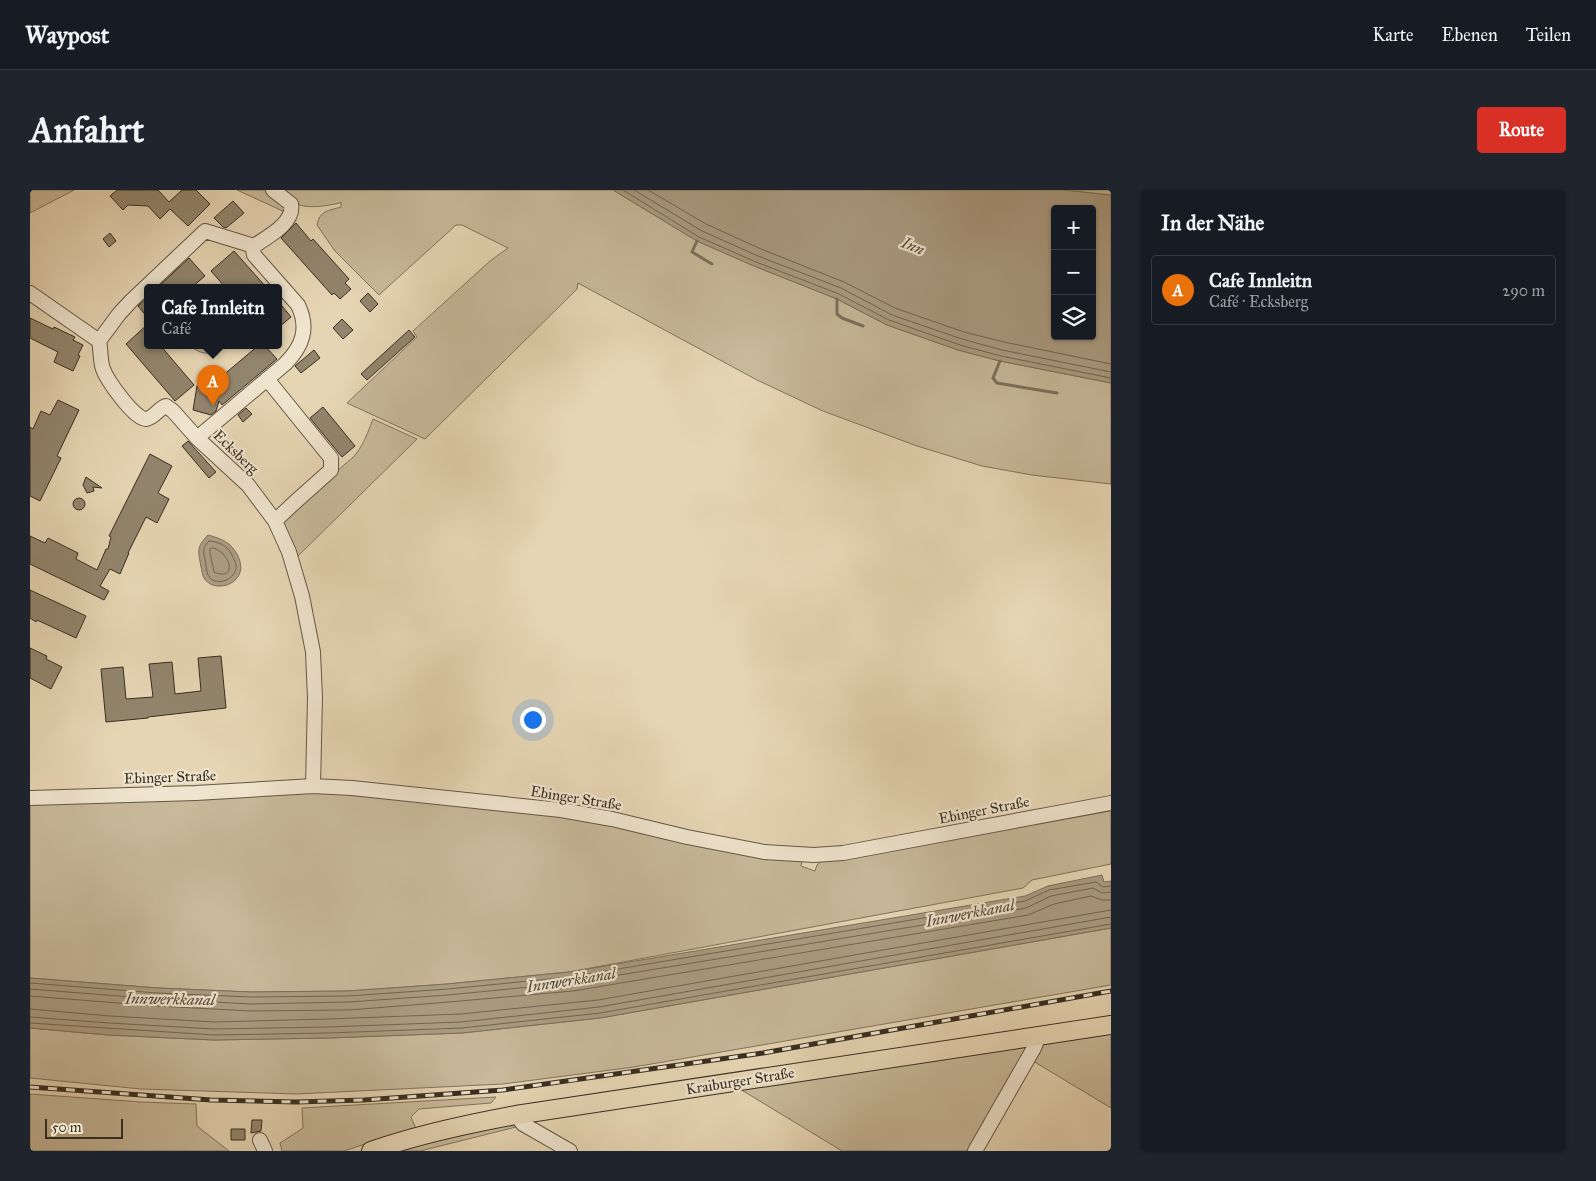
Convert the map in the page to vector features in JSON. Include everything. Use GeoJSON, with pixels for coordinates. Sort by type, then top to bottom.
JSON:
{"type":"FeatureCollection","features":[{"type":"Feature","properties":{"kind":"main road","name":"Kraiburger Straße"},"geometry":{"type":"LineString","coordinates":[[372,1151],[404,1139],[516,1115],[1111,1025]]}},
{"type":"Feature","properties":{"kind":"street"},"geometry":{"type":"LineString","coordinates":[[149,284],[205,231],[254,246],[284,224],[291,215],[291,204],[273,190]]}},
{"type":"Feature","properties":{"kind":"street","name":"Ecksberg"},"geometry":{"type":"LineString","coordinates":[[254,246],[254,256],[279,284]]}},
{"type":"Feature","properties":{"kind":"street","name":"Ecksberg"},"geometry":{"type":"LineString","coordinates":[[282,287],[298,305],[302,314],[304,333],[295,352],[285,364],[197,438],[238,474],[256,495],[275,521],[289,552],[302,596],[313,652],[315,698],[313,786]]}},
{"type":"Feature","properties":{"kind":"street"},"geometry":{"type":"LineString","coordinates":[[144,289],[119,314],[99,341],[103,368],[114,388],[140,416],[146,419],[149,418],[166,406],[173,410],[197,438]]}},
{"type":"Feature","properties":{"kind":"street"},"geometry":{"type":"LineString","coordinates":[[30,293],[99,341]]}},
{"type":"Feature","properties":{"kind":"street"},"geometry":{"type":"LineString","coordinates":[[267,379],[331,458],[332,470],[288,507],[275,521]]}},
{"type":"Feature","properties":{"kind":"street","name":"Ebinger Straße"},"geometry":{"type":"LineString","coordinates":[[30,798],[196,793],[313,786],[361,789],[560,810],[612,819],[764,852],[814,855],[843,853],[1111,803]]}},
{"type":"Feature","properties":{"kind":"street"},"geometry":{"type":"LineString","coordinates":[[975,1151],[1034,1048],[1036,1036]]}},
{"type":"Feature","properties":{"kind":"street"},"geometry":{"type":"LineString","coordinates":[[516,1115],[523,1124],[570,1151]]}},
{"type":"Feature","properties":{"kind":"shaded area"},"geometry":{"type":"Polygon","coordinates":[[[30,190],[74,190],[30,213],[30,190]]]}},
{"type":"Feature","properties":{"kind":"shaded area"},"geometry":{"type":"Polygon","coordinates":[[[237,190],[269,190],[285,202],[287,213],[237,190]]]}},
{"type":"Feature","properties":{"kind":"shaded area"},"geometry":{"type":"Polygon","coordinates":[[[276,190],[613,190],[697,241],[837,299],[887,325],[958,350],[1000,361],[1111,383],[1111,484],[1032,475],[982,466],[917,446],[823,411],[757,380],[578,283],[577,289],[425,439],[347,403],[417,337],[413,331],[490,261],[508,248],[462,225],[456,225],[379,295],[335,251],[317,225],[322,214],[328,210],[341,207],[341,202],[322,206],[303,206],[290,201],[276,190]]]}},
{"type":"Feature","properties":{"kind":"shaded area"},"geometry":{"type":"Polygon","coordinates":[[[1063,190],[1111,190],[1111,195],[1063,190]]]}},
{"type":"Feature","properties":{"kind":"shaded area"},"geometry":{"type":"Polygon","coordinates":[[[194,349],[221,349],[213,353],[194,349]]]}},
{"type":"Feature","properties":{"kind":"shaded area"},"geometry":{"type":"Polygon","coordinates":[[[373,419],[417,439],[295,559],[280,524],[351,460],[362,444],[373,419]]]}},
{"type":"Feature","properties":{"kind":"shaded area"},"geometry":{"type":"Polygon","coordinates":[[[308,790],[559,814],[799,858],[802,861],[801,866],[815,871],[817,865],[822,861],[1111,808],[1111,864],[1032,880],[1023,888],[569,972],[447,984],[348,991],[251,992],[158,988],[30,978],[30,803],[308,790]]]}},
{"type":"Feature","properties":{"kind":"shaded area"},"geometry":{"type":"Polygon","coordinates":[[[1111,928],[1111,985],[634,1067],[503,1084],[296,1094],[141,1089],[30,1078],[30,1028],[108,1035],[214,1040],[462,1033],[600,1018],[1111,928]]]}},
{"type":"Feature","properties":{"kind":"shaded area"},"geometry":{"type":"Polygon","coordinates":[[[1111,1032],[1111,1108],[1028,1058],[1033,1049],[1046,1041],[1111,1032]]]}},
{"type":"Feature","properties":{"kind":"shaded area"},"geometry":{"type":"Polygon","coordinates":[[[1030,1043],[971,1151],[842,1151],[735,1086],[1030,1043]]]}},
{"type":"Feature","properties":{"kind":"shaded area"},"geometry":{"type":"Polygon","coordinates":[[[30,1094],[196,1104],[197,1126],[229,1151],[30,1151],[30,1094]]]}},
{"type":"Feature","properties":{"kind":"shaded area"},"geometry":{"type":"Polygon","coordinates":[[[496,1097],[491,1103],[419,1109],[411,1117],[416,1129],[344,1151],[282,1151],[280,1143],[303,1128],[302,1108],[496,1097]]]}},
{"type":"Feature","properties":{"kind":"shaded area"},"geometry":{"type":"Polygon","coordinates":[[[511,1122],[520,1126],[420,1151],[392,1151],[511,1122]]]}},
{"type":"Feature","properties":{"kind":"water","name":"Inn"},"geometry":{"type":"Polygon","coordinates":[[[613,190],[1063,190],[1111,195],[1111,383],[1000,361],[958,350],[887,325],[837,299],[697,241],[613,190]]]}},
{"type":"Feature","properties":{"kind":"water"},"geometry":{"type":"Polygon","coordinates":[[[208,535],[226,542],[238,556],[241,566],[240,574],[230,584],[215,586],[203,577],[199,549],[201,543],[208,535]]]}},
{"type":"Feature","properties":{"kind":"water","name":"Innwerkkanal"},"geometry":{"type":"Polygon","coordinates":[[[1102,875],[1104,882],[1111,881],[1111,928],[600,1018],[462,1033],[214,1040],[108,1035],[30,1028],[30,978],[158,988],[251,992],[348,991],[447,984],[569,972],[1025,896],[1048,886],[1102,875]]]}},
{"type":"Feature","properties":{"kind":"building"},"geometry":{"type":"Polygon","coordinates":[[[117,190],[158,190],[169,202],[182,190],[196,190],[210,204],[188,226],[170,209],[160,219],[148,206],[128,205],[123,210],[110,196],[117,190]]]}},
{"type":"Feature","properties":{"kind":"building"},"geometry":{"type":"Polygon","coordinates":[[[233,201],[244,213],[226,228],[214,218],[233,201]]]}},
{"type":"Feature","properties":{"kind":"building"},"geometry":{"type":"Polygon","coordinates":[[[296,223],[349,279],[345,283],[351,289],[340,299],[334,293],[332,295],[281,238],[296,223]]]}},
{"type":"Feature","properties":{"kind":"building"},"geometry":{"type":"Polygon","coordinates":[[[110,233],[116,241],[109,247],[103,239],[110,233]]]}},
{"type":"Feature","properties":{"kind":"building"},"geometry":{"type":"Polygon","coordinates":[[[234,251],[263,284],[222,284],[211,271],[234,251]]]}},
{"type":"Feature","properties":{"kind":"building"},"geometry":{"type":"Polygon","coordinates":[[[189,258],[205,276],[196,284],[161,284],[189,258]]]}},
{"type":"Feature","properties":{"kind":"building"},"geometry":{"type":"Polygon","coordinates":[[[368,293],[378,304],[370,312],[360,301],[368,293]]]}},
{"type":"Feature","properties":{"kind":"building"},"geometry":{"type":"Polygon","coordinates":[[[144,301],[144,313],[138,306],[144,301]]]}},
{"type":"Feature","properties":{"kind":"building"},"geometry":{"type":"Polygon","coordinates":[[[282,306],[291,317],[282,325],[282,306]]]}},
{"type":"Feature","properties":{"kind":"building"},"geometry":{"type":"Polygon","coordinates":[[[30,318],[75,337],[73,340],[83,345],[73,371],[54,362],[58,352],[30,338],[30,318]]]}},
{"type":"Feature","properties":{"kind":"building"},"geometry":{"type":"Polygon","coordinates":[[[342,319],[353,330],[343,339],[333,328],[342,319]]]}},
{"type":"Feature","properties":{"kind":"building"},"geometry":{"type":"Polygon","coordinates":[[[144,328],[144,349],[163,349],[194,385],[175,401],[126,344],[144,328]]]}},
{"type":"Feature","properties":{"kind":"building"},"geometry":{"type":"Polygon","coordinates":[[[409,330],[415,337],[367,380],[361,374],[409,330]]]}},
{"type":"Feature","properties":{"kind":"building"},"geometry":{"type":"Polygon","coordinates":[[[254,349],[268,349],[277,359],[222,405],[219,401],[216,411],[211,415],[193,410],[197,386],[208,388],[254,349]]]}},
{"type":"Feature","properties":{"kind":"building"},"geometry":{"type":"Polygon","coordinates":[[[314,350],[320,358],[301,373],[295,366],[314,350]]]}},
{"type":"Feature","properties":{"kind":"building"},"geometry":{"type":"Polygon","coordinates":[[[58,400],[79,410],[57,456],[61,458],[40,501],[30,496],[30,427],[33,429],[41,411],[50,415],[58,400]]]}},
{"type":"Feature","properties":{"kind":"building"},"geometry":{"type":"Polygon","coordinates":[[[323,407],[355,446],[342,457],[310,418],[323,407]]]}},
{"type":"Feature","properties":{"kind":"building"},"geometry":{"type":"Polygon","coordinates":[[[246,408],[252,414],[243,422],[238,415],[246,408]]]}},
{"type":"Feature","properties":{"kind":"building"},"geometry":{"type":"Polygon","coordinates":[[[188,441],[216,472],[209,478],[182,446],[188,441]]]}},
{"type":"Feature","properties":{"kind":"building"},"geometry":{"type":"Polygon","coordinates":[[[150,454],[172,466],[158,493],[169,499],[157,523],[146,517],[120,574],[110,569],[100,586],[109,591],[104,600],[30,564],[30,536],[45,543],[48,538],[78,553],[76,559],[97,570],[106,549],[108,549],[111,537],[109,536],[150,454]]]}},
{"type":"Feature","properties":{"kind":"building"},"geometry":{"type":"Polygon","coordinates":[[[86,477],[102,488],[93,487],[94,491],[87,493],[83,485],[86,477]]]}},
{"type":"Feature","properties":{"kind":"building"},"geometry":{"type":"Polygon","coordinates":[[[79,498],[85,504],[79,510],[73,504],[79,498]]]}},
{"type":"Feature","properties":{"kind":"building"},"geometry":{"type":"Polygon","coordinates":[[[30,590],[86,616],[76,638],[30,618],[30,590]]]}},
{"type":"Feature","properties":{"kind":"building"},"geometry":{"type":"Polygon","coordinates":[[[30,648],[47,656],[46,659],[62,667],[51,689],[30,678],[30,648]]]}},
{"type":"Feature","properties":{"kind":"building"},"geometry":{"type":"Polygon","coordinates":[[[221,656],[226,708],[106,722],[101,669],[123,667],[126,699],[153,697],[149,664],[172,662],[175,694],[201,691],[198,658],[221,656]]]}},
{"type":"Feature","properties":{"kind":"building"},"geometry":{"type":"Polygon","coordinates":[[[252,1120],[262,1120],[261,1131],[251,1133],[252,1120]]]}},
{"type":"Feature","properties":{"kind":"building"},"geometry":{"type":"Polygon","coordinates":[[[231,1129],[245,1129],[245,1140],[231,1140],[231,1129]]]}},
{"type":"Feature","properties":{"kind":"waterway"},"geometry":{"type":"LineString","coordinates":[[697,241],[692,252],[712,264]]}},
{"type":"Feature","properties":{"kind":"waterway"},"geometry":{"type":"LineString","coordinates":[[837,299],[837,314],[842,318],[863,326]]}},
{"type":"Feature","properties":{"kind":"waterway"},"geometry":{"type":"LineString","coordinates":[[1000,361],[993,378],[997,383],[1057,393]]}},
{"type":"Feature","properties":{"kind":"railway"},"geometry":{"type":"LineString","coordinates":[[30,1087],[211,1100],[296,1102],[364,1100],[503,1090],[763,1053],[1111,991]]}},
{"type":"Feature","properties":{"kind":"place","name":"Cafe Innleitn"},"geometry":{"type":"Point","coordinates":[213,406]}}]}
